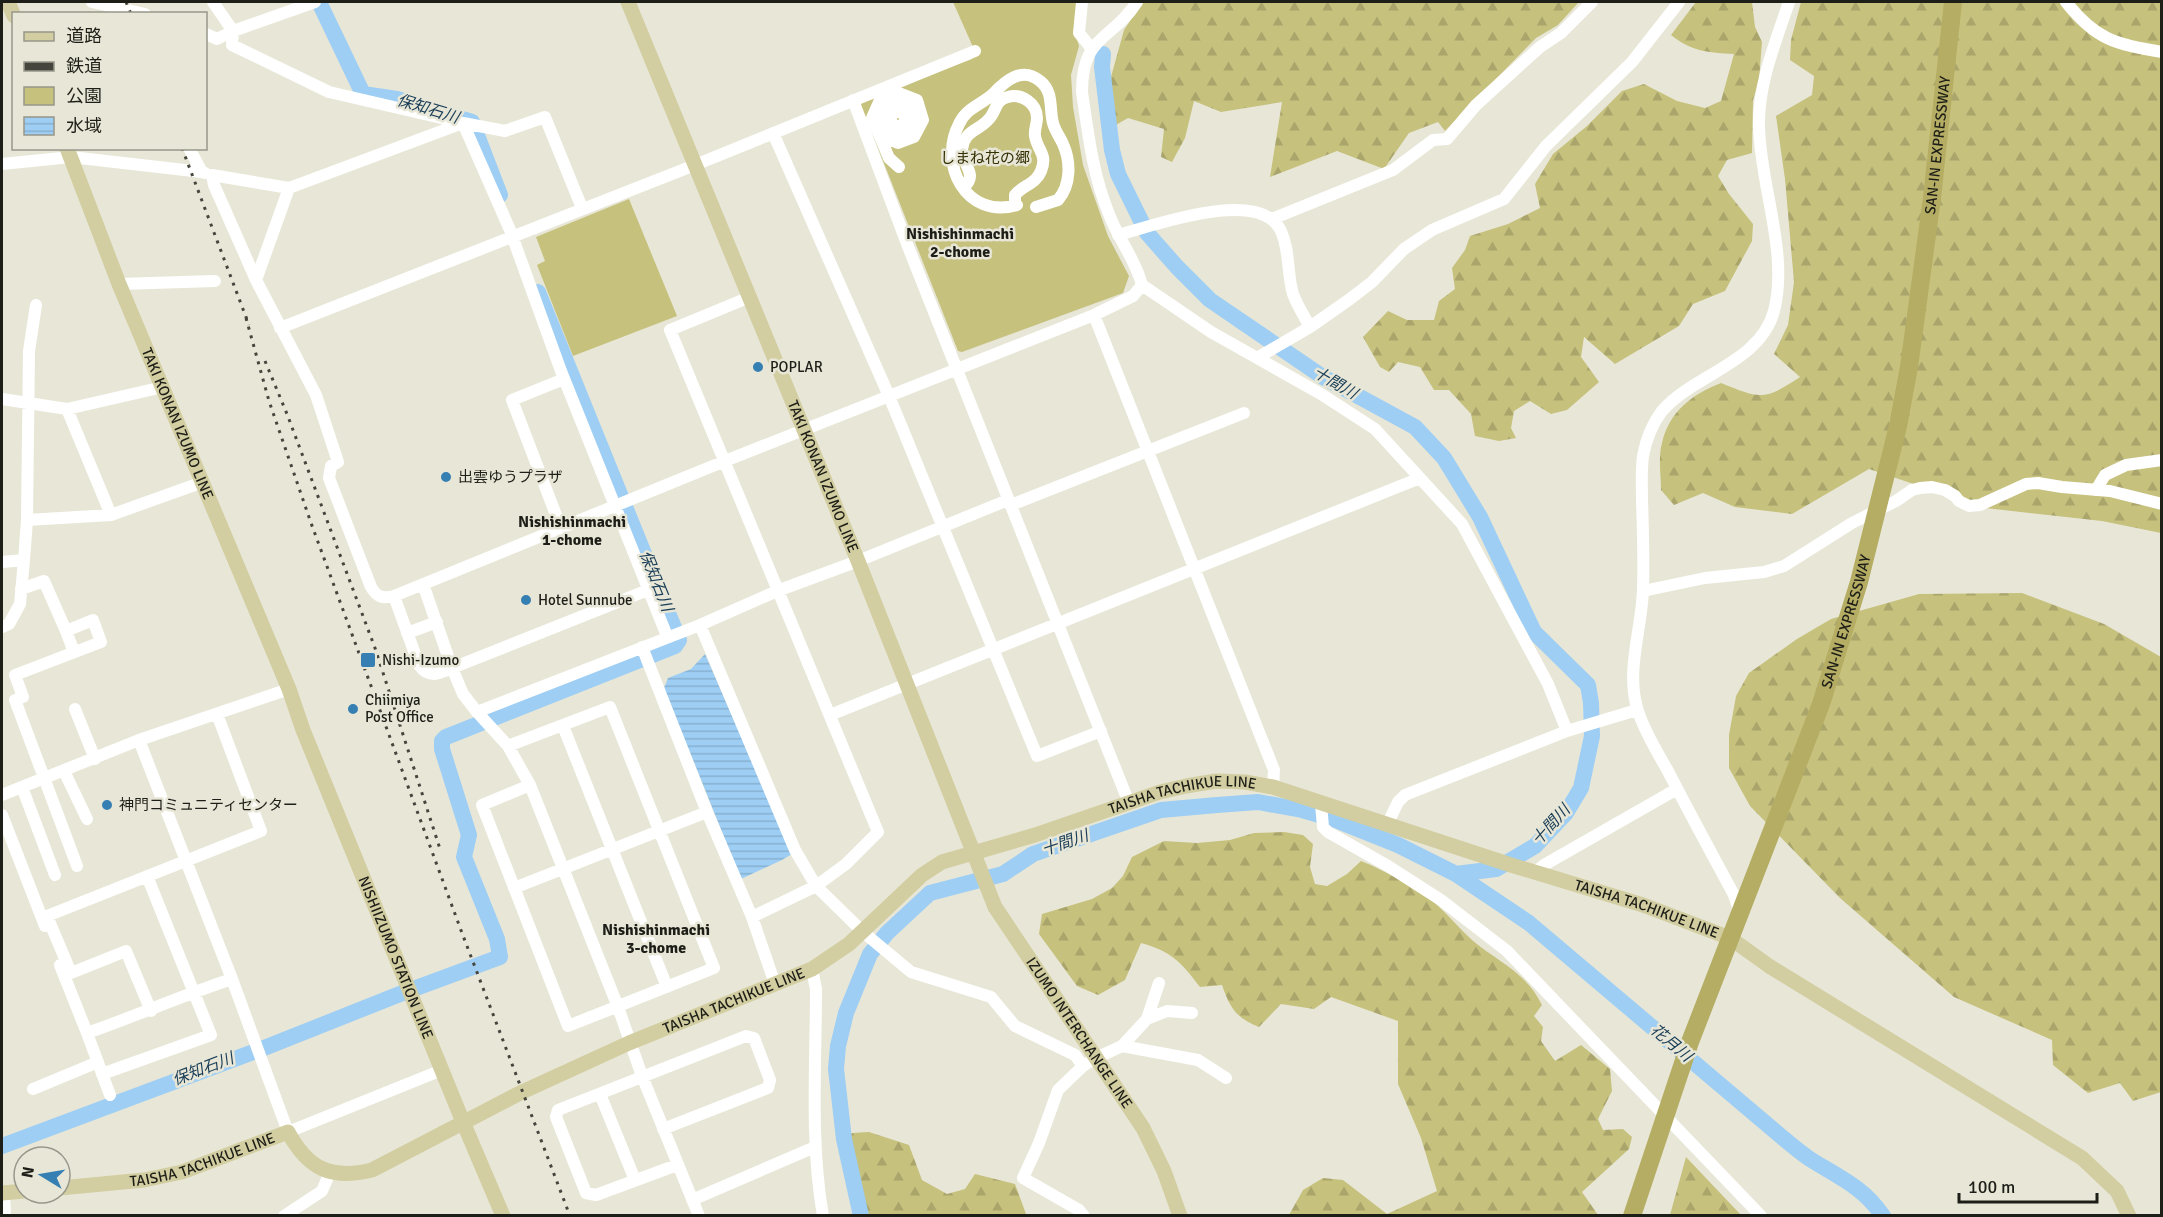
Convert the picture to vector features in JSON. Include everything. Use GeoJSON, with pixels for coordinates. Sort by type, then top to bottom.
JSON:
{"type":"FeatureCollection","features":[{"type":"Feature","properties":{"kind":"highway","name":"SAN-IN EXPRESSWAY"},"geometry":{"type":"LineString","coordinates":[[1900,426],[1928,233],[1953,2]]}},
{"type":"Feature","properties":{"kind":"highway","name":"SAN-IN EXPRESSWAY"},"geometry":{"type":"LineString","coordinates":[[1632,1215],[1644,1186],[1666,1110],[1708,993],[1823,704],[1862,582],[1900,426],[1923,315],[1960,2]]}},
{"type":"Feature","properties":{"kind":"highway","name":"SAN-IN EXPRESSWAY"},"geometry":{"type":"LineString","coordinates":[[1639,1215],[1644,1186]]}},
{"type":"Feature","properties":{"kind":"main road","name":"TAKI KONAN IZUMO LINE"},"geometry":{"type":"LineString","coordinates":[[628,2],[858,561],[972,853]]}},
{"type":"Feature","properties":{"kind":"main road","name":"TAKI KONAN IZUMO LINE"},"geometry":{"type":"LineString","coordinates":[[69,153],[119,284],[290,694]]}},
{"type":"Feature","properties":{"kind":"main road","name":"NISHIIZUMO STATION LINE"},"geometry":{"type":"LineString","coordinates":[[290,694],[463,1122],[504,1215]]}},
{"type":"Feature","properties":{"kind":"main road","name":"TAISHA TACHIKUE LINE"},"geometry":{"type":"LineString","coordinates":[[72,1187],[144,1180],[182,1172],[288,1131],[297,1149],[307,1160],[330,1172],[346,1175],[372,1170],[522,1092],[629,1043],[812,969],[833,956],[863,932],[922,875],[942,862],[1035,835],[1160,792],[1216,781],[1245,782],[1273,787],[1534,873],[1643,905],[1730,938],[1768,966],[2082,1158],[2117,1191],[2129,1215]]}},
{"type":"Feature","properties":{"kind":"main road","name":"IZUMO INTERCHANGE LINE"},"geometry":{"type":"LineString","coordinates":[[972,853],[995,907],[1089,1062],[1143,1128],[1164,1171],[1180,1215]]}},
{"type":"Feature","properties":{"kind":"street"},"geometry":{"type":"LineString","coordinates":[[92,2],[136,12]]}},
{"type":"Feature","properties":{"kind":"street"},"geometry":{"type":"LineString","coordinates":[[213,2],[233,31],[232,45],[329,92],[505,131],[545,117],[582,208]]}},
{"type":"Feature","properties":{"kind":"street"},"geometry":{"type":"LineString","coordinates":[[207,34],[218,39],[233,31],[315,2]]}},
{"type":"Feature","properties":{"kind":"street"},"geometry":{"type":"LineString","coordinates":[[1082,2],[1079,33],[1092,49]]}},
{"type":"Feature","properties":{"kind":"street"},"geometry":{"type":"LineString","coordinates":[[1137,2],[1132,10],[1092,49],[1084,65],[1082,77],[1085,114],[1099,188],[1118,235],[1140,274],[1142,285],[1211,332],[1321,394],[1375,429],[1462,524],[1518,632],[1548,684],[1567,731]]}},
{"type":"Feature","properties":{"kind":"street"},"geometry":{"type":"LineString","coordinates":[[1272,219],[1393,170],[1433,140],[1447,139],[1476,105],[1540,48],[1561,33],[1592,2]]}},
{"type":"Feature","properties":{"kind":"street"},"geometry":{"type":"LineString","coordinates":[[1257,358],[1310,327],[1372,282],[1404,249],[1432,230],[1504,199],[1546,146],[1632,62],[1679,2]]}},
{"type":"Feature","properties":{"kind":"street"},"geometry":{"type":"LineString","coordinates":[[1730,938],[1737,919],[1738,907],[1734,895],[1637,710],[1634,685],[1643,591],[1642,475],[1646,441],[1663,411],[1684,393],[1756,342],[1773,314],[1779,286],[1777,259],[1758,123],[1762,92],[1789,2]]}},
{"type":"Feature","properties":{"kind":"street"},"geometry":{"type":"LineString","coordinates":[[2066,2],[2080,19],[2107,40],[2133,48],[2162,52]]}},
{"type":"Feature","properties":{"kind":"street"},"geometry":{"type":"LineString","coordinates":[[280,328],[695,165],[975,51]]}},
{"type":"Feature","properties":{"kind":"street"},"geometry":{"type":"LineString","coordinates":[[964,187],[969,183],[971,175],[962,155],[967,136],[989,120],[995,106],[1009,96],[1023,98],[1032,104],[1036,113],[1034,136],[1043,161],[1036,180],[1015,195],[1016,205],[1003,208],[986,207],[972,198],[957,177],[952,160],[952,146],[956,130],[965,114],[988,98],[1010,78],[1026,75],[1038,78],[1047,88],[1052,105],[1052,120],[1066,150],[1069,170],[1067,185],[1058,200],[1036,207]]}},
{"type":"Feature","properties":{"kind":"street"},"geometry":{"type":"LineString","coordinates":[[853,100],[907,244],[1128,803]]}},
{"type":"Feature","properties":{"kind":"street"},"geometry":{"type":"LineString","coordinates":[[877,127],[872,118],[900,119],[926,132]]}},
{"type":"Feature","properties":{"kind":"street"},"geometry":{"type":"LineString","coordinates":[[877,127],[900,119]]}},
{"type":"Feature","properties":{"kind":"street"},"geometry":{"type":"LineString","coordinates":[[877,127],[900,119]]}},
{"type":"Feature","properties":{"kind":"street"},"geometry":{"type":"LineString","coordinates":[[899,167],[891,161],[900,119]]}},
{"type":"Feature","properties":{"kind":"street"},"geometry":{"type":"LineString","coordinates":[[2,164],[69,153],[207,173],[289,188],[463,123]]}},
{"type":"Feature","properties":{"kind":"street"},"geometry":{"type":"LineString","coordinates":[[463,123],[512,236],[564,379],[667,636]]}},
{"type":"Feature","properties":{"kind":"street"},"geometry":{"type":"LineString","coordinates":[[773,132],[889,396],[1037,756],[1101,731]]}},
{"type":"Feature","properties":{"kind":"street"},"geometry":{"type":"LineString","coordinates":[[190,150],[214,184],[256,280],[316,395],[338,462],[331,466],[329,478],[370,587],[376,596],[384,598],[394,596],[614,507],[724,460],[1094,315],[1133,296],[1142,285]]}},
{"type":"Feature","properties":{"kind":"street"},"geometry":{"type":"LineString","coordinates":[[256,280],[289,188]]}},
{"type":"Feature","properties":{"kind":"street"},"geometry":{"type":"LineString","coordinates":[[1118,235],[1228,209],[1248,210],[1272,219],[1280,230],[1286,247],[1293,294],[1310,327]]}},
{"type":"Feature","properties":{"kind":"street"},"geometry":{"type":"LineString","coordinates":[[119,284],[216,281]]}},
{"type":"Feature","properties":{"kind":"street"},"geometry":{"type":"LineString","coordinates":[[750,297],[670,330],[878,832],[846,864],[816,886],[752,917]]}},
{"type":"Feature","properties":{"kind":"street"},"geometry":{"type":"LineString","coordinates":[[2,627],[9,624],[20,604],[27,520],[29,351],[36,305]]}},
{"type":"Feature","properties":{"kind":"street"},"geometry":{"type":"LineString","coordinates":[[1094,315],[1274,770],[1273,787]]}},
{"type":"Feature","properties":{"kind":"street"},"geometry":{"type":"LineString","coordinates":[[561,528],[512,400],[564,379]]}},
{"type":"Feature","properties":{"kind":"street"},"geometry":{"type":"LineString","coordinates":[[2,399],[67,409],[163,387]]}},
{"type":"Feature","properties":{"kind":"street"},"geometry":{"type":"LineString","coordinates":[[67,409],[111,515]]}},
{"type":"Feature","properties":{"kind":"street"},"geometry":{"type":"LineString","coordinates":[[477,712],[700,625],[777,591],[942,526],[1148,451],[1244,412]]}},
{"type":"Feature","properties":{"kind":"street"},"geometry":{"type":"LineString","coordinates":[[2096,490],[2105,475],[2126,465],[2162,460]]}},
{"type":"Feature","properties":{"kind":"street"},"geometry":{"type":"LineString","coordinates":[[830,715],[1420,478]]}},
{"type":"Feature","properties":{"kind":"street"},"geometry":{"type":"LineString","coordinates":[[27,520],[111,515],[203,482]]}},
{"type":"Feature","properties":{"kind":"street"},"geometry":{"type":"LineString","coordinates":[[1643,591],[1705,578],[1764,572],[1784,566],[1871,512],[1920,488],[1932,487],[1945,490],[1970,506],[1980,505],[2026,484],[2038,483],[2110,491],[2162,504]]}},
{"type":"Feature","properties":{"kind":"street"},"geometry":{"type":"LineString","coordinates":[[2,562],[24,560]]}},
{"type":"Feature","properties":{"kind":"street"},"geometry":{"type":"LineString","coordinates":[[21,590],[44,581],[74,652]]}},
{"type":"Feature","properties":{"kind":"street"},"geometry":{"type":"LineString","coordinates":[[423,584],[463,694],[508,746],[530,785],[618,1007],[629,1043],[699,1215]]}},
{"type":"Feature","properties":{"kind":"street"},"geometry":{"type":"LineString","coordinates":[[394,596],[419,665],[424,672],[432,675],[648,590]]}},
{"type":"Feature","properties":{"kind":"street"},"geometry":{"type":"LineString","coordinates":[[66,631],[93,620],[100,642],[15,675],[23,697],[15,700],[77,866]]}},
{"type":"Feature","properties":{"kind":"street"},"geometry":{"type":"LineString","coordinates":[[407,633],[437,622]]}},
{"type":"Feature","properties":{"kind":"street"},"geometry":{"type":"LineString","coordinates":[[700,625],[790,839],[816,886],[863,932],[911,972],[991,998],[1015,1026],[1089,1062]]}},
{"type":"Feature","properties":{"kind":"street"},"geometry":{"type":"LineString","coordinates":[[642,647],[707,812],[752,917],[775,984]]}},
{"type":"Feature","properties":{"kind":"street"},"geometry":{"type":"LineString","coordinates":[[2,795],[139,740],[217,714],[290,694]]}},
{"type":"Feature","properties":{"kind":"street"},"geometry":{"type":"LineString","coordinates":[[508,746],[610,707],[714,968],[568,1026],[482,805],[530,785]]}},
{"type":"Feature","properties":{"kind":"street"},"geometry":{"type":"LineString","coordinates":[[75,709],[95,759]]}},
{"type":"Feature","properties":{"kind":"street"},"geometry":{"type":"LineString","coordinates":[[1387,825],[1398,802],[1405,795],[1567,731],[1637,710]]}},
{"type":"Feature","properties":{"kind":"street"},"geometry":{"type":"LineString","coordinates":[[151,1011],[126,951],[71,973],[47,923],[47,916],[261,831],[217,714]]}},
{"type":"Feature","properties":{"kind":"street"},"geometry":{"type":"LineString","coordinates":[[563,726],[667,987]]}},
{"type":"Feature","properties":{"kind":"street"},"geometry":{"type":"LineString","coordinates":[[139,740],[288,1131],[442,1070]]}},
{"type":"Feature","properties":{"kind":"street"},"geometry":{"type":"LineString","coordinates":[[64,771],[87,819]]}},
{"type":"Feature","properties":{"kind":"street"},"geometry":{"type":"LineString","coordinates":[[22,787],[55,875]]}},
{"type":"Feature","properties":{"kind":"street"},"geometry":{"type":"LineString","coordinates":[[1534,873],[1544,865],[1677,789]]}},
{"type":"Feature","properties":{"kind":"street"},"geometry":{"type":"LineString","coordinates":[[1321,804],[1323,827],[1328,832],[1389,866],[1440,900],[1507,951],[1761,1215]]}},
{"type":"Feature","properties":{"kind":"street"},"geometry":{"type":"LineString","coordinates":[[514,888],[707,812]]}},
{"type":"Feature","properties":{"kind":"street"},"geometry":{"type":"LineString","coordinates":[[2,815],[47,923],[110,1095]]}},
{"type":"Feature","properties":{"kind":"street"},"geometry":{"type":"LineString","coordinates":[[33,1089],[211,1035],[147,876]]}},
{"type":"Feature","properties":{"kind":"street"},"geometry":{"type":"LineString","coordinates":[[812,969],[816,989],[815,1147],[823,1215]]}},
{"type":"Feature","properties":{"kind":"street"},"geometry":{"type":"LineString","coordinates":[[87,1033],[232,979]]}},
{"type":"Feature","properties":{"kind":"street"},"geometry":{"type":"LineString","coordinates":[[1084,1215],[1023,1178],[1039,1143],[1058,1090],[1089,1062],[1122,1046],[1147,1019],[1159,983]]}},
{"type":"Feature","properties":{"kind":"street"},"geometry":{"type":"LineString","coordinates":[[1147,1019],[1167,1011],[1192,1012]]}},
{"type":"Feature","properties":{"kind":"street"},"geometry":{"type":"LineString","coordinates":[[663,1129],[768,1088],[770,1080],[754,1038],[746,1036],[558,1110],[556,1117],[586,1193],[596,1195],[677,1165]]}},
{"type":"Feature","properties":{"kind":"street"},"geometry":{"type":"LineString","coordinates":[[1122,1046],[1198,1060],[1226,1078]]}},
{"type":"Feature","properties":{"kind":"street"},"geometry":{"type":"LineString","coordinates":[[600,1095],[635,1180]]}},
{"type":"Feature","properties":{"kind":"street"},"geometry":{"type":"LineString","coordinates":[[692,1200],[815,1147]]}},
{"type":"Feature","properties":{"kind":"street"},"geometry":{"type":"LineString","coordinates":[[284,1215],[322,1191],[330,1172]]}},
{"type":"Feature","properties":{"kind":"street"},"geometry":{"type":"LineString","coordinates":[[3,1193],[5,1215]]}},
{"type":"Feature","properties":{"kind":"green space","name":"しまね花の郷"},"geometry":{"type":"Polygon","coordinates":[[[953,2],[1078,2],[1075,33],[1079,46],[1071,75],[1073,107],[1083,165],[1108,236],[1129,276],[1123,293],[962,352],[958,351],[861,105],[862,101],[972,59],[973,47],[953,2]]]}},
{"type":"Feature","properties":{"kind":"green space"},"geometry":{"type":"Polygon","coordinates":[[[1143,2],[1579,2],[1558,25],[1536,38],[1445,131],[1438,122],[1409,133],[1384,169],[1337,151],[1270,177],[1282,102],[1221,112],[1194,101],[1185,138],[1172,162],[1161,157],[1164,129],[1128,118],[1114,126],[1109,84],[1124,30],[1143,2]]]}},
{"type":"Feature","properties":{"kind":"green space"},"geometry":{"type":"Polygon","coordinates":[[[1696,2],[1752,2],[1755,27],[1762,42],[1759,80],[1753,100],[1752,153],[1727,160],[1718,176],[1753,224],[1752,241],[1725,291],[1693,304],[1679,326],[1615,364],[1584,337],[1581,357],[1599,382],[1567,410],[1551,414],[1530,401],[1514,411],[1511,428],[1516,438],[1499,441],[1475,436],[1471,414],[1449,390],[1434,390],[1420,367],[1398,362],[1389,372],[1380,367],[1363,337],[1388,311],[1407,320],[1434,320],[1439,301],[1455,289],[1452,268],[1465,250],[1470,236],[1508,224],[1540,208],[1535,184],[1553,154],[1587,126],[1622,91],[1644,84],[1677,101],[1705,108],[1721,101],[1734,54],[1700,50],[1685,45],[1671,35],[1696,2]]]}},
{"type":"Feature","properties":{"kind":"green space"},"geometry":{"type":"Polygon","coordinates":[[[1801,2],[2161,2],[2161,533],[2102,521],[1985,508],[1869,469],[1792,514],[1735,507],[1703,493],[1674,505],[1661,490],[1660,454],[1665,432],[1676,413],[1691,399],[1721,383],[1745,392],[1769,394],[1800,377],[1774,354],[1788,325],[1794,282],[1785,179],[1776,116],[1812,95],[1814,76],[1790,60],[1791,40],[1801,2]]]}},
{"type":"Feature","properties":{"kind":"green space"},"geometry":{"type":"Polygon","coordinates":[[[629,199],[677,316],[573,356],[537,265],[545,261],[536,237],[629,199]]]}},
{"type":"Feature","properties":{"kind":"green space"},"geometry":{"type":"Polygon","coordinates":[[[2022,593],[2104,624],[2161,657],[2161,1092],[2133,1101],[2120,1083],[2088,1093],[2053,1065],[2052,1040],[1954,997],[1840,898],[1750,806],[1729,768],[1729,735],[1736,696],[1749,673],[1797,639],[1831,619],[1919,594],[2022,593]]]}},
{"type":"Feature","properties":{"kind":"green space"},"geometry":{"type":"Polygon","coordinates":[[[1284,832],[1303,835],[1313,844],[1310,867],[1315,884],[1327,886],[1347,874],[1361,861],[1400,880],[1430,899],[1472,940],[1511,968],[1528,984],[1542,1005],[1534,1016],[1543,1027],[1541,1041],[1555,1061],[1581,1045],[1610,1069],[1612,1091],[1598,1119],[1603,1130],[1623,1129],[1632,1137],[1629,1149],[1582,1192],[1598,1215],[1289,1215],[1303,1190],[1323,1178],[1343,1180],[1387,1214],[1437,1191],[1421,1138],[1398,1084],[1398,1021],[1331,997],[1314,1009],[1281,1004],[1259,1027],[1239,1016],[1228,1000],[1222,985],[1200,987],[1175,959],[1141,943],[1125,980],[1098,995],[1077,986],[1039,934],[1042,914],[1092,899],[1112,888],[1123,876],[1132,857],[1164,841],[1197,843],[1230,840],[1254,833],[1284,832]]]}},
{"type":"Feature","properties":{"kind":"green space"},"geometry":{"type":"Polygon","coordinates":[[[869,1132],[909,1145],[922,1180],[947,1194],[965,1189],[975,1174],[1015,1184],[1026,1214],[1029,1215],[855,1215],[840,1147],[852,1133],[869,1132]]]}},
{"type":"Feature","properties":{"kind":"green space"},"geometry":{"type":"Polygon","coordinates":[[[1686,1157],[1741,1215],[1670,1215],[1686,1157]]]}},
{"type":"Feature","properties":{"kind":"water"},"geometry":{"type":"Polygon","coordinates":[[[705,654],[792,854],[741,879],[664,688],[668,678],[691,669],[705,654]]]}},
{"type":"Feature","properties":{"kind":"waterway","name":"保知石川"},"geometry":{"type":"LineString","coordinates":[[319,2],[363,94],[397,99],[472,122],[500,195]]}},
{"type":"Feature","properties":{"kind":"waterway","name":"十間川"},"geometry":{"type":"LineString","coordinates":[[1103,54],[1102,67],[1112,150],[1118,174],[1147,233],[1210,300],[1323,377],[1415,427],[1444,458],[1480,517],[1534,632],[1588,685],[1592,736],[1581,788],[1566,813],[1535,846],[1496,869],[1456,874]]}},
{"type":"Feature","properties":{"kind":"waterway","name":"保知石川"},"geometry":{"type":"LineString","coordinates":[[416,988],[500,957],[497,939],[464,857],[469,835],[442,749],[442,741],[446,737],[675,646],[679,640],[538,292]]}},
{"type":"Feature","properties":{"kind":"waterway","name":"十間川"},"geometry":{"type":"LineString","coordinates":[[861,1216],[844,1139],[836,1069],[838,1046],[846,1013],[870,954],[887,933],[930,893],[1003,874],[1033,854],[1161,810],[1258,802],[1302,810],[1333,819],[1398,845],[1456,874],[1529,923],[1809,1159],[1860,1191],[1883,1216]]}},
{"type":"Feature","properties":{"kind":"waterway","name":"保知石川"},"geometry":{"type":"LineString","coordinates":[[2,1146],[264,1048],[405,992]]}},
{"type":"Feature","properties":{"kind":"railway"},"geometry":{"type":"LineString","coordinates":[[126,2],[130,12]]}},
{"type":"Feature","properties":{"kind":"railway"},"geometry":{"type":"LineString","coordinates":[[183,150],[249,325]]}},
{"type":"Feature","properties":{"kind":"railway"},"geometry":{"type":"LineString","coordinates":[[246,318],[269,401],[311,523],[462,933],[570,1216]]}},
{"type":"Feature","properties":{"kind":"railway"},"geometry":{"type":"LineString","coordinates":[[265,361],[375,648],[441,852]]}},
{"type":"Feature","properties":{"kind":"place","name":"POPLAR"},"geometry":{"type":"Point","coordinates":[758,367]}},
{"type":"Feature","properties":{"kind":"place","name":"出雲ゆうプラザ"},"geometry":{"type":"Point","coordinates":[446,477]}},
{"type":"Feature","properties":{"kind":"place","name":"Hotel Sunnube"},"geometry":{"type":"Point","coordinates":[526,600]}},
{"type":"Feature","properties":{"kind":"place","name":"Nishi-Izumo"},"geometry":{"type":"Point","coordinates":[368,660]}},
{"type":"Feature","properties":{"kind":"place","name":"Chiimiya Post Office"},"geometry":{"type":"Point","coordinates":[353,709]}},
{"type":"Feature","properties":{"kind":"place","name":"神門コミュニティセンター"},"geometry":{"type":"Point","coordinates":[107,805]}},
{"type":"Feature","properties":{"kind":"district","name":"Nishishinmachi 2-chome"},"geometry":{"type":"Point","coordinates":[960,243]}},
{"type":"Feature","properties":{"kind":"district","name":"Nishishinmachi 1-chome"},"geometry":{"type":"Point","coordinates":[572,531]}},
{"type":"Feature","properties":{"kind":"district","name":"Nishishinmachi 3-chome"},"geometry":{"type":"Point","coordinates":[656,939]}},
{"type":"Feature","properties":{"kind":"water label","name":"花月川"},"geometry":{"type":"Point","coordinates":[1671,1043]}}]}
